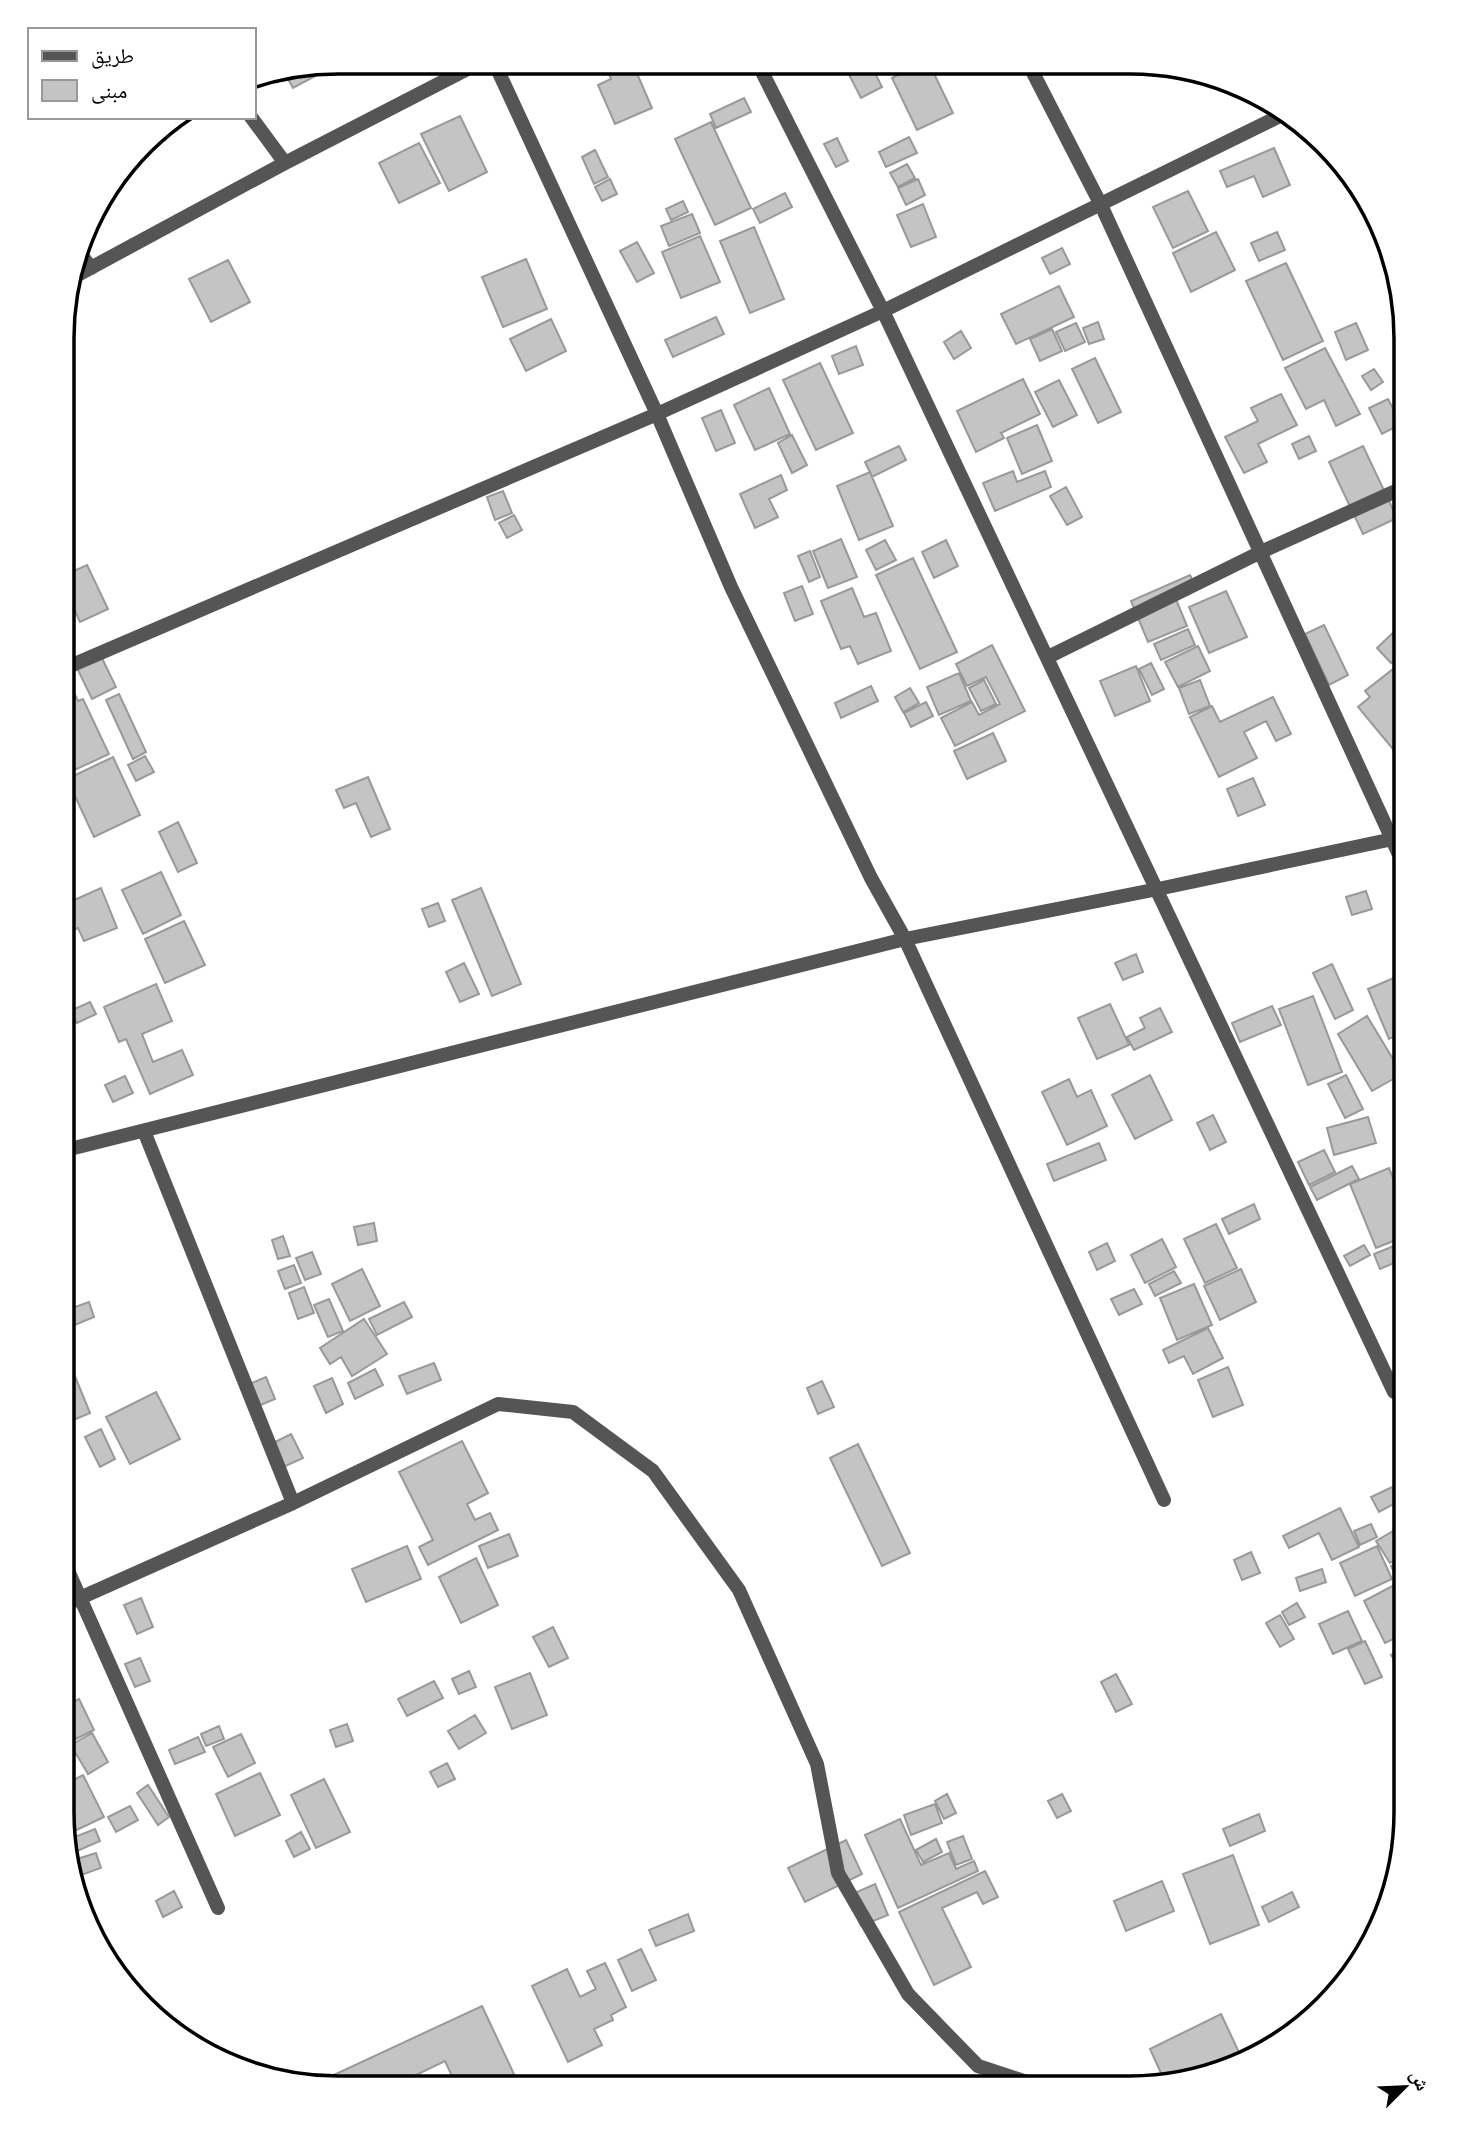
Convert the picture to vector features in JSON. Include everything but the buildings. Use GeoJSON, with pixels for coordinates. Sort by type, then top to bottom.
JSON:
{"type":"FeatureCollection","features":[{"type":"Feature","properties":{"kind":"street"},"geometry":{"type":"LineString","coordinates":[[82,273],[458,74]]}},
{"type":"Feature","properties":{"kind":"street"},"geometry":{"type":"LineString","coordinates":[[500,74],[657,414],[731,587],[871,878],[905,939],[1164,1500]]}},
{"type":"Feature","properties":{"kind":"street"},"geometry":{"type":"LineString","coordinates":[[763,74],[883,312],[1394,1392]]}},
{"type":"Feature","properties":{"kind":"street"},"geometry":{"type":"LineString","coordinates":[[1034,74],[1101,205],[1261,552],[1394,828]]}},
{"type":"Feature","properties":{"kind":"street"},"geometry":{"type":"LineString","coordinates":[[74,664],[657,414],[883,312],[1277,118]]}},
{"type":"Feature","properties":{"kind":"street"},"geometry":{"type":"LineString","coordinates":[[252,119],[285,163]]}},
{"type":"Feature","properties":{"kind":"street"},"geometry":{"type":"LineString","coordinates":[[86,261],[91,268]]}},
{"type":"Feature","properties":{"kind":"street"},"geometry":{"type":"LineString","coordinates":[[1048,657],[1261,552],[1394,492]]}},
{"type":"Feature","properties":{"kind":"street"},"geometry":{"type":"LineString","coordinates":[[74,1149],[905,939],[1394,839]]}},
{"type":"Feature","properties":{"kind":"street"},"geometry":{"type":"LineString","coordinates":[[144,1131],[293,1503]]}},
{"type":"Feature","properties":{"kind":"street"},"geometry":{"type":"LineString","coordinates":[[74,1601],[293,1503],[498,1404],[573,1412],[653,1471],[739,1590],[817,1764],[838,1873],[908,1994],[978,2066],[1010,2076]]}},
{"type":"Feature","properties":{"kind":"street"},"geometry":{"type":"LineString","coordinates":[[74,1584],[218,1908]]}}]}
